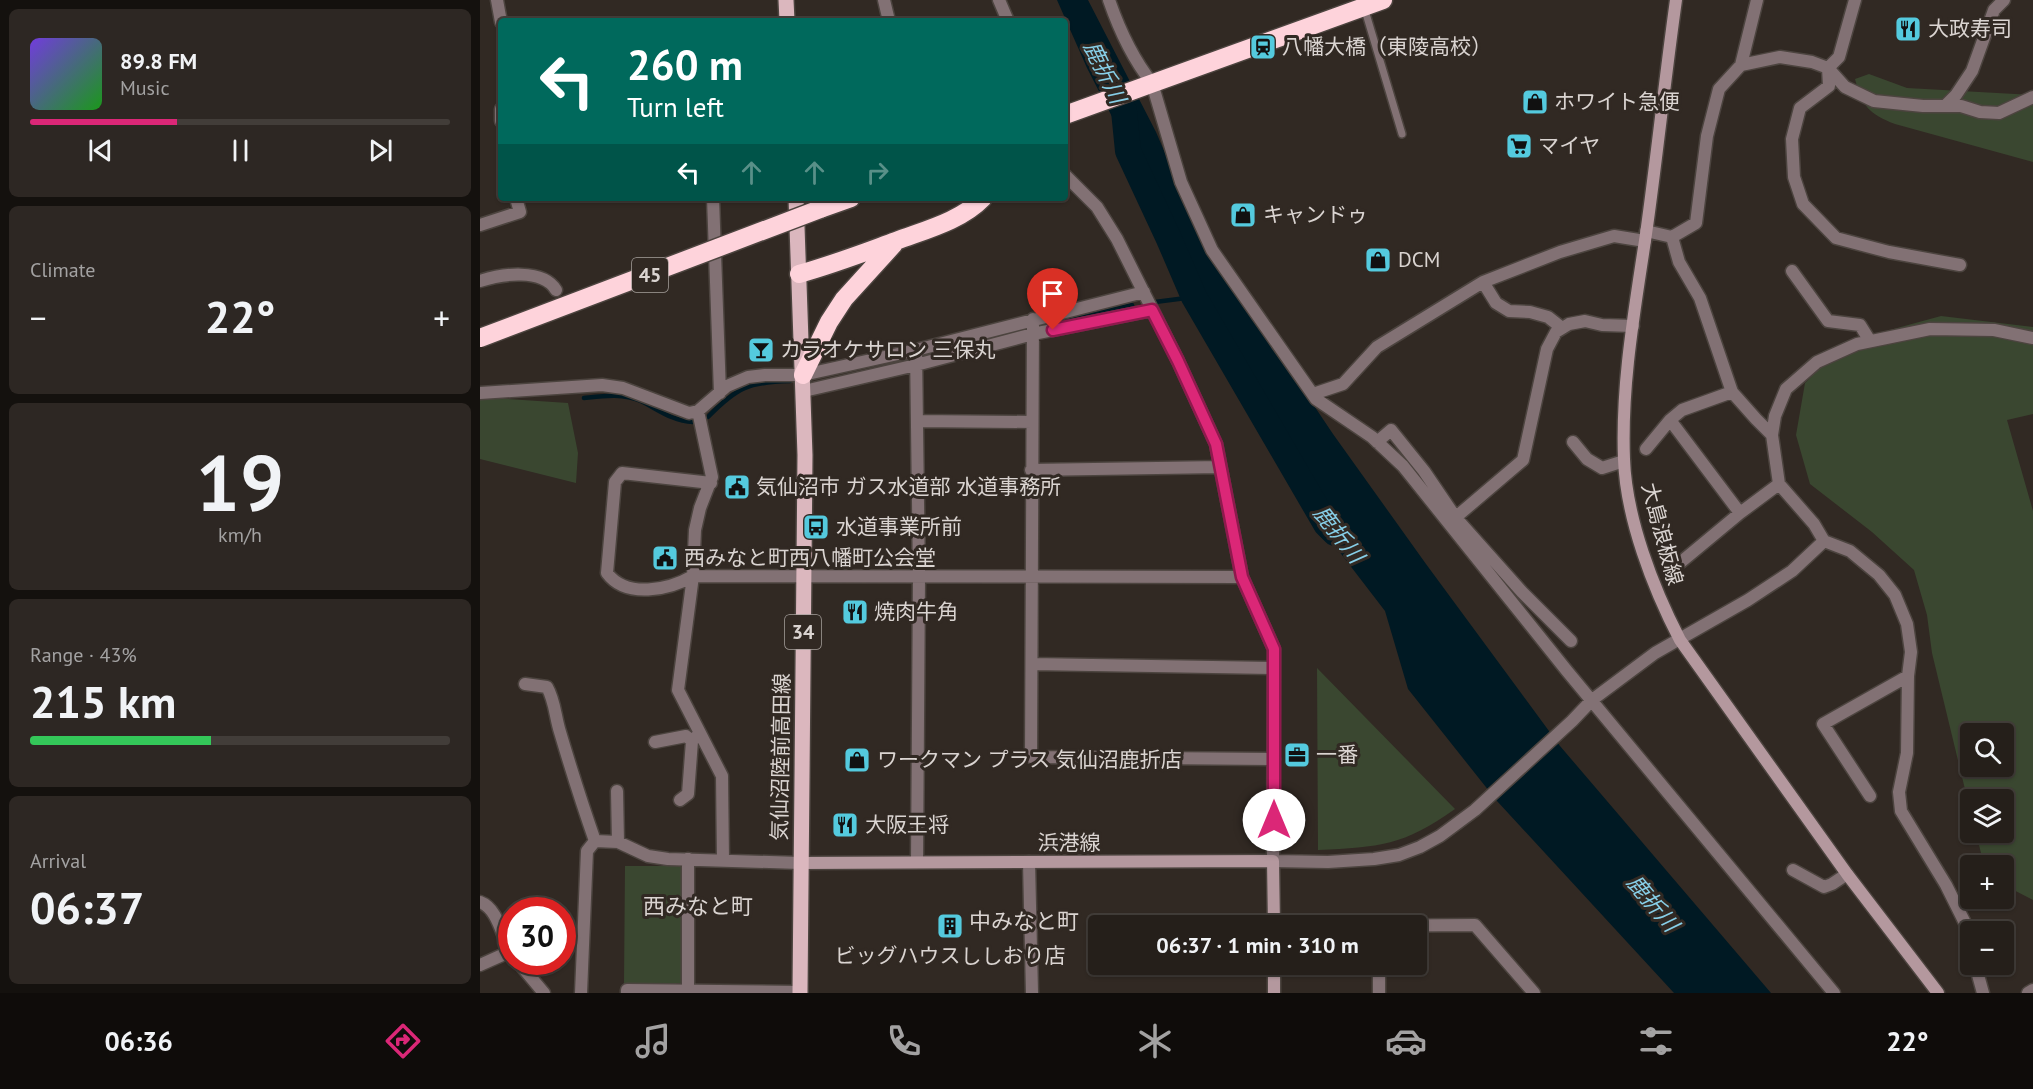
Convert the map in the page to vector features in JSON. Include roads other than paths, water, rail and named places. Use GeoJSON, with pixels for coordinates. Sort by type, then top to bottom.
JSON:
{"type":"FeatureCollection","features":[{"type":"Feature","properties":{"kind":"highway"},"geometry":{"type":"LineString","coordinates":[[1068,114],[1362,3],[1383,0]]}},
{"type":"Feature","properties":{"kind":"highway","name":"45"},"geometry":{"type":"LineString","coordinates":[[480,338],[842,201]]}},
{"type":"Feature","properties":{"kind":"highway"},"geometry":{"type":"LineString","coordinates":[[799,274],[849,259],[926,231],[962,214],[978,201]]}},
{"type":"Feature","properties":{"kind":"highway"},"geometry":{"type":"LineString","coordinates":[[804,383],[829,322],[844,299],[897,240]]}},
{"type":"Feature","properties":{"kind":"main road"},"geometry":{"type":"LineString","coordinates":[[786,0],[787,18]]}},
{"type":"Feature","properties":{"kind":"main road","name":"大島浪板線"},"geometry":{"type":"LineString","coordinates":[[1676,0],[1625,400],[1624,461],[1633,517],[1662,605],[1680,640],[1847,874],[1938,993]]}},
{"type":"Feature","properties":{"kind":"main road","name":"気仙沼陸前高田線"},"geometry":{"type":"LineString","coordinates":[[796,201],[804,383],[800,992]]}},
{"type":"Feature","properties":{"kind":"main road"},"geometry":{"type":"LineString","coordinates":[[1273,861],[1274,915]]}},
{"type":"Feature","properties":{"kind":"main road","name":"浜港線"},"geometry":{"type":"LineString","coordinates":[[800,863],[1273,861]]}},
{"type":"Feature","properties":{"kind":"main road"},"geometry":{"type":"LineString","coordinates":[[1274,975],[1274,993]]}},
{"type":"Feature","properties":{"kind":"street"},"geometry":{"type":"LineString","coordinates":[[497,0],[500,18]]}},
{"type":"Feature","properties":{"kind":"street"},"geometry":{"type":"LineString","coordinates":[[884,0],[888,18]]}},
{"type":"Feature","properties":{"kind":"street"},"geometry":{"type":"LineString","coordinates":[[999,0],[1007,18]]}},
{"type":"Feature","properties":{"kind":"street"},"geometry":{"type":"LineString","coordinates":[[1109,0],[1117,22],[1143,72],[1144,86],[1180,182],[1212,250],[1316,399],[1377,442],[1403,466],[1452,520],[1570,641]]}},
{"type":"Feature","properties":{"kind":"street"},"geometry":{"type":"LineString","coordinates":[[1313,394],[1343,384],[1377,346],[1483,282],[1560,252],[1614,236],[1672,237],[1696,223],[1707,135],[1719,89],[1742,65],[1757,0]]}},
{"type":"Feature","properties":{"kind":"street"},"geometry":{"type":"LineString","coordinates":[[1856,0],[1839,57],[1828,68],[1829,86],[1800,108],[1792,140],[1794,177],[1803,204],[1836,238],[1889,252],[1960,265]]}},
{"type":"Feature","properties":{"kind":"street"},"geometry":{"type":"LineString","coordinates":[[1945,106],[1956,95],[1972,71],[1994,10],[2004,0]]}},
{"type":"Feature","properties":{"kind":"street"},"geometry":{"type":"LineString","coordinates":[[1742,65],[1780,57],[1812,62],[1828,68],[1845,87],[1874,101],[1961,106],[1980,112],[1999,113],[2033,97]]}},
{"type":"Feature","properties":{"kind":"street"},"geometry":{"type":"LineString","coordinates":[[1068,178],[1097,207],[1117,239],[1178,361],[1216,444],[1242,577],[1274,649],[1273,861],[1328,862],[1374,859],[1399,855],[1440,836],[1474,810],[1592,700],[1655,653],[1748,600],[1792,571],[1824,541]]}},
{"type":"Feature","properties":{"kind":"street"},"geometry":{"type":"LineString","coordinates":[[480,225],[520,212],[517,201]]}},
{"type":"Feature","properties":{"kind":"street"},"geometry":{"type":"LineString","coordinates":[[713,201],[720,393]]}},
{"type":"Feature","properties":{"kind":"street"},"geometry":{"type":"LineString","coordinates":[[1672,237],[1679,262],[1700,298],[1732,392],[1772,435]]}},
{"type":"Feature","properties":{"kind":"street"},"geometry":{"type":"LineString","coordinates":[[1792,271],[1828,321],[1860,325],[1870,341]]}},
{"type":"Feature","properties":{"kind":"street"},"geometry":{"type":"LineString","coordinates":[[480,281],[534,274],[552,283],[556,290]]}},
{"type":"Feature","properties":{"kind":"street"},"geometry":{"type":"LineString","coordinates":[[1483,282],[1496,303],[1509,311],[1530,312],[1548,317],[1562,328]]}},
{"type":"Feature","properties":{"kind":"street"},"geometry":{"type":"LineString","coordinates":[[804,383],[916,350],[1144,292]]}},
{"type":"Feature","properties":{"kind":"street"},"geometry":{"type":"LineString","coordinates":[[480,393],[602,385],[623,388],[689,413],[698,411],[727,386],[748,377],[765,375],[804,383],[916,365],[1033,334],[1152,310]]}},
{"type":"Feature","properties":{"kind":"street"},"geometry":{"type":"LineString","coordinates":[[1033,319],[1031,757],[1274,759]]}},
{"type":"Feature","properties":{"kind":"street"},"geometry":{"type":"LineString","coordinates":[[1452,520],[1523,460],[1547,349],[1556,332],[1569,324],[1585,321],[1602,325],[1633,326]]}},
{"type":"Feature","properties":{"kind":"street"},"geometry":{"type":"LineString","coordinates":[[1964,921],[1946,885],[1901,811],[1899,792],[1907,753],[1908,676],[1911,652],[1907,624],[1895,595],[1879,575],[1850,551],[1824,541],[1814,524],[1779,484],[1772,435],[1775,416],[1786,389],[1817,363],[1857,344],[1930,329],[1994,330],[2033,338]]}},
{"type":"Feature","properties":{"kind":"street"},"geometry":{"type":"LineString","coordinates":[[916,350],[919,577],[917,862]]}},
{"type":"Feature","properties":{"kind":"street"},"geometry":{"type":"LineString","coordinates":[[1646,449],[1670,420],[1682,410],[1732,392]]}},
{"type":"Feature","properties":{"kind":"street"},"geometry":{"type":"LineString","coordinates":[[698,411],[712,477],[700,508],[695,530],[693,576],[678,690],[697,737],[722,776],[723,860]]}},
{"type":"Feature","properties":{"kind":"street"},"geometry":{"type":"LineString","coordinates":[[1670,420],[1740,513]]}},
{"type":"Feature","properties":{"kind":"street"},"geometry":{"type":"LineString","coordinates":[[917,421],[1032,422]]}},
{"type":"Feature","properties":{"kind":"street"},"geometry":{"type":"LineString","coordinates":[[1377,442],[1391,430],[1424,471],[1452,520],[1592,700],[1834,993]]}},
{"type":"Feature","properties":{"kind":"street"},"geometry":{"type":"LineString","coordinates":[[1573,442],[1587,459],[1602,468],[1624,461]]}},
{"type":"Feature","properties":{"kind":"street"},"geometry":{"type":"LineString","coordinates":[[1031,470],[1220,467]]}},
{"type":"Feature","properties":{"kind":"street"},"geometry":{"type":"LineString","coordinates":[[711,483],[622,473],[615,482],[607,573],[613,581],[637,589],[656,590],[681,583],[693,576],[1242,577]]}},
{"type":"Feature","properties":{"kind":"street"},"geometry":{"type":"LineString","coordinates":[[1682,562],[1740,513],[1779,484]]}},
{"type":"Feature","properties":{"kind":"street"},"geometry":{"type":"LineString","coordinates":[[1032,664],[1274,668]]}},
{"type":"Feature","properties":{"kind":"street"},"geometry":{"type":"LineString","coordinates":[[1870,796],[1823,724],[1908,676]]}},
{"type":"Feature","properties":{"kind":"street"},"geometry":{"type":"LineString","coordinates":[[525,684],[547,687],[553,697],[557,723],[575,786],[595,841]]}},
{"type":"Feature","properties":{"kind":"street"},"geometry":{"type":"LineString","coordinates":[[655,742],[686,736],[697,737]]}},
{"type":"Feature","properties":{"kind":"street"},"geometry":{"type":"LineString","coordinates":[[680,800],[688,794],[697,737]]}},
{"type":"Feature","properties":{"kind":"street"},"geometry":{"type":"LineString","coordinates":[[617,791],[618,842]]}},
{"type":"Feature","properties":{"kind":"street"},"geometry":{"type":"LineString","coordinates":[[595,841],[618,842],[648,856],[800,863]]}},
{"type":"Feature","properties":{"kind":"street"},"geometry":{"type":"LineString","coordinates":[[581,993],[587,851],[595,841]]}},
{"type":"Feature","properties":{"kind":"street"},"geometry":{"type":"LineString","coordinates":[[688,859],[688,991]]}},
{"type":"Feature","properties":{"kind":"street"},"geometry":{"type":"LineString","coordinates":[[1029,862],[1032,993]]}},
{"type":"Feature","properties":{"kind":"street"},"geometry":{"type":"LineString","coordinates":[[1793,870],[1824,887],[1847,874]]}},
{"type":"Feature","properties":{"kind":"street"},"geometry":{"type":"LineString","coordinates":[[480,902],[485,904],[498,922]]}},
{"type":"Feature","properties":{"kind":"street"},"geometry":{"type":"LineString","coordinates":[[1427,925],[1475,925],[1534,993]]}},
{"type":"Feature","properties":{"kind":"street"},"geometry":{"type":"LineString","coordinates":[[480,965],[498,960]]}},
{"type":"Feature","properties":{"kind":"street"},"geometry":{"type":"LineString","coordinates":[[529,975],[544,993]]}},
{"type":"Feature","properties":{"kind":"street"},"geometry":{"type":"LineString","coordinates":[[1379,975],[1379,993]]}},
{"type":"Feature","properties":{"kind":"street"},"geometry":{"type":"LineString","coordinates":[[1978,975],[1983,993]]}},
{"type":"Feature","properties":{"kind":"street"},"geometry":{"type":"LineString","coordinates":[[627,993],[627,990],[800,992]]}},
{"type":"Feature","properties":{"kind":"street"},"geometry":{"type":"LineString","coordinates":[[2028,993],[2033,990]]}},
{"type":"Feature","properties":{"kind":"lane"},"geometry":{"type":"LineString","coordinates":[[1362,3],[1402,134]]}},
{"type":"Feature","properties":{"kind":"water"},"geometry":{"type":"Polygon","coordinates":[[[1057,0],[1088,0],[1223,270],[1333,434],[1560,746],[1771,993],[1674,993],[1497,801],[1408,689],[1385,611],[1322,529],[1302,460],[1180,249],[1087,68],[1068,25],[1068,18],[1065,18],[1057,0]]]}},
{"type":"Feature","properties":{"kind":"waterway","name":"鹿折川"},"geometry":{"type":"LineString","coordinates":[[1124,111],[1128,151],[1194,297],[1326,524],[1335,533]]}},
{"type":"Feature","properties":{"kind":"waterway"},"geometry":{"type":"LineString","coordinates":[[1155,302],[1194,297]]}},
{"type":"Feature","properties":{"kind":"waterway"},"geometry":{"type":"LineString","coordinates":[[1058,323],[1132,305]]}},
{"type":"Feature","properties":{"kind":"waterway"},"geometry":{"type":"LineString","coordinates":[[708,417],[727,399],[744,388],[764,383],[790,381]]}},
{"type":"Feature","properties":{"kind":"waterway"},"geometry":{"type":"LineString","coordinates":[[584,398],[627,397],[641,401],[672,417],[693,422]]}},
{"type":"Feature","properties":{"kind":"place","name":"大政寿司"},"geometry":{"type":"Point","coordinates":[1908,29]}},
{"type":"Feature","properties":{"kind":"place","name":"八幡大橋（東陵高校）"},"geometry":{"type":"Point","coordinates":[1263,47]}},
{"type":"Feature","properties":{"kind":"place","name":"ホワイト急便"},"geometry":{"type":"Point","coordinates":[1535,102]}},
{"type":"Feature","properties":{"kind":"place","name":"マイヤ"},"geometry":{"type":"Point","coordinates":[1519,146]}},
{"type":"Feature","properties":{"kind":"place","name":"キャンドゥ"},"geometry":{"type":"Point","coordinates":[1243,215]}},
{"type":"Feature","properties":{"kind":"place","name":"DCM"},"geometry":{"type":"Point","coordinates":[1378,260]}},
{"type":"Feature","properties":{"kind":"place","name":"カラオケサロン 三保丸"},"geometry":{"type":"Point","coordinates":[761,350]}},
{"type":"Feature","properties":{"kind":"place","name":"気仙沼市 ガス水道部 水道事務所"},"geometry":{"type":"Point","coordinates":[737,487]}},
{"type":"Feature","properties":{"kind":"place","name":"水道事業所前"},"geometry":{"type":"Point","coordinates":[816,527]}},
{"type":"Feature","properties":{"kind":"place","name":"西みなと町西八幡町公会堂"},"geometry":{"type":"Point","coordinates":[665,558]}},
{"type":"Feature","properties":{"kind":"place","name":"焼肉牛角"},"geometry":{"type":"Point","coordinates":[855,612]}},
{"type":"Feature","properties":{"kind":"place","name":"一番"},"geometry":{"type":"Point","coordinates":[1297,755]}},
{"type":"Feature","properties":{"kind":"place","name":"ワークマン プラス 気仙沼鹿折店"},"geometry":{"type":"Point","coordinates":[857,760]}},
{"type":"Feature","properties":{"kind":"place","name":"大阪王将"},"geometry":{"type":"Point","coordinates":[845,825]}},
{"type":"Feature","properties":{"kind":"place","name":"ビッグハウスししおり店"},"geometry":{"type":"Point","coordinates":[950,926]}},
{"type":"Feature","properties":{"kind":"district","name":"西みなと町"},"geometry":{"type":"Point","coordinates":[698,906]}},
{"type":"Feature","properties":{"kind":"district","name":"中みなと町"},"geometry":{"type":"Point","coordinates":[1024,921]}}]}
